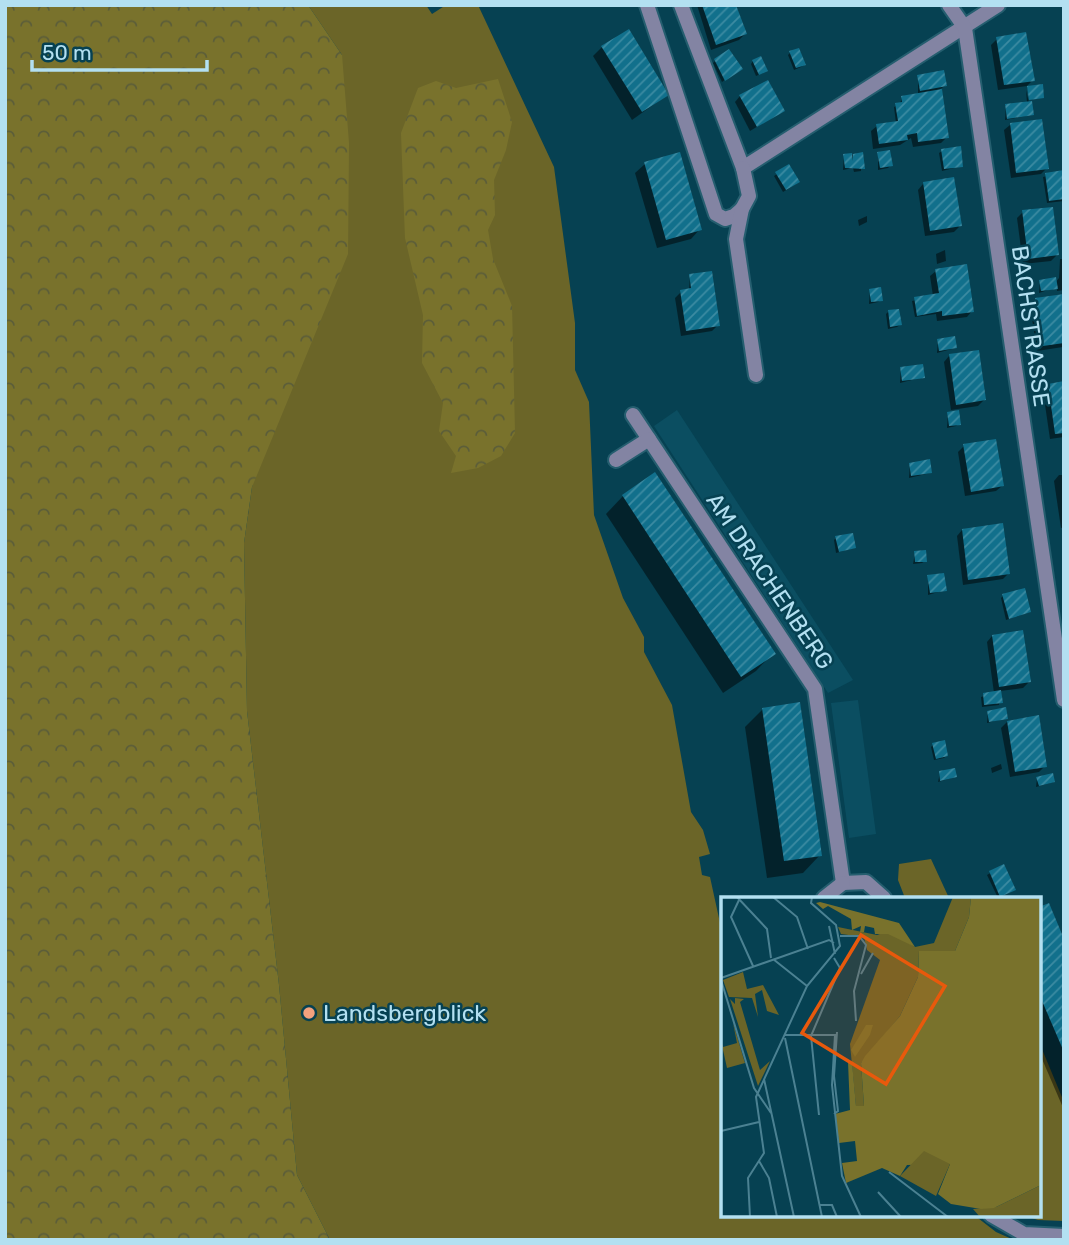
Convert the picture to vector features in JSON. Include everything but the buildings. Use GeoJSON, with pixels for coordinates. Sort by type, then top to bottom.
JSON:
{"type":"FeatureCollection","features":[{"type":"Feature","properties":{"kind":"street"},"geometry":{"type":"LineString","coordinates":[[647,5],[716,214],[725,219],[742,209]]}},
{"type":"Feature","properties":{"kind":"street"},"geometry":{"type":"LineString","coordinates":[[681,5],[743,168],[749,196],[742,209],[736,239],[756,375]]}},
{"type":"Feature","properties":{"kind":"street","name":"BACHSTRASSE"},"geometry":{"type":"LineString","coordinates":[[949,5],[965,28],[1064,699]]}},
{"type":"Feature","properties":{"kind":"street"},"geometry":{"type":"LineString","coordinates":[[743,168],[998,5]]}},
{"type":"Feature","properties":{"kind":"street","name":"AM DRACHENBERG"},"geometry":{"type":"LineString","coordinates":[[633,415],[815,689],[843,883]]}},
{"type":"Feature","properties":{"kind":"street"},"geometry":{"type":"LineString","coordinates":[[616,460],[649,439]]}},
{"type":"Feature","properties":{"kind":"street"},"geometry":{"type":"LineString","coordinates":[[825,897],[843,883],[866,882],[883,897]]}},
{"type":"Feature","properties":{"kind":"street"},"geometry":{"type":"LineString","coordinates":[[994,1217],[1024,1234],[1064,1237]]}},
{"type":"Feature","properties":{"kind":"shaded area"},"geometry":{"type":"Polygon","coordinates":[[[308,5],[426,5],[432,14],[446,5],[478,5],[554,167],[575,323],[575,370],[589,402],[594,515],[623,598],[644,637],[644,652],[672,705],[691,812],[703,830],[710,854],[699,857],[702,875],[710,877],[721,927],[721,1217],[977,1217],[996,1232],[1014,1240],[330,1240],[297,1175],[279,985],[247,711],[244,543],[252,487],[342,55],[308,5]]]}},
{"type":"Feature","properties":{"kind":"shaded area"},"geometry":{"type":"Polygon","coordinates":[[[677,410],[853,680],[828,693],[654,426],[677,410]]]}},
{"type":"Feature","properties":{"kind":"shaded area"},"geometry":{"type":"Polygon","coordinates":[[[858,700],[876,834],[849,838],[831,703],[858,700]]]}},
{"type":"Feature","properties":{"kind":"shaded area"},"geometry":{"type":"Polygon","coordinates":[[[931,859],[949,897],[905,897],[898,880],[899,864],[931,859]]]}},
{"type":"Feature","properties":{"kind":"shaded area"},"geometry":{"type":"Polygon","coordinates":[[[1041,1047],[1064,1102],[1064,1221],[1029,1217],[1041,1217],[1041,1047]]]}},
{"type":"Feature","properties":{"kind":"green space"},"geometry":{"type":"Polygon","coordinates":[[[5,5],[308,5],[342,55],[349,143],[348,254],[252,487],[244,543],[247,711],[279,985],[297,1175],[330,1240],[5,1240],[5,5]]]}},
{"type":"Feature","properties":{"kind":"green space"},"geometry":{"type":"Polygon","coordinates":[[[498,79],[512,122],[506,150],[494,180],[495,215],[488,230],[493,259],[512,306],[515,433],[501,456],[478,468],[451,473],[456,456],[439,431],[443,403],[422,363],[423,315],[405,238],[401,133],[418,88],[436,81],[456,88],[498,79]]]}},
{"type":"Feature","properties":{"kind":"place","name":"Landsbergblick"},"geometry":{"type":"Point","coordinates":[309,1013]}}]}
